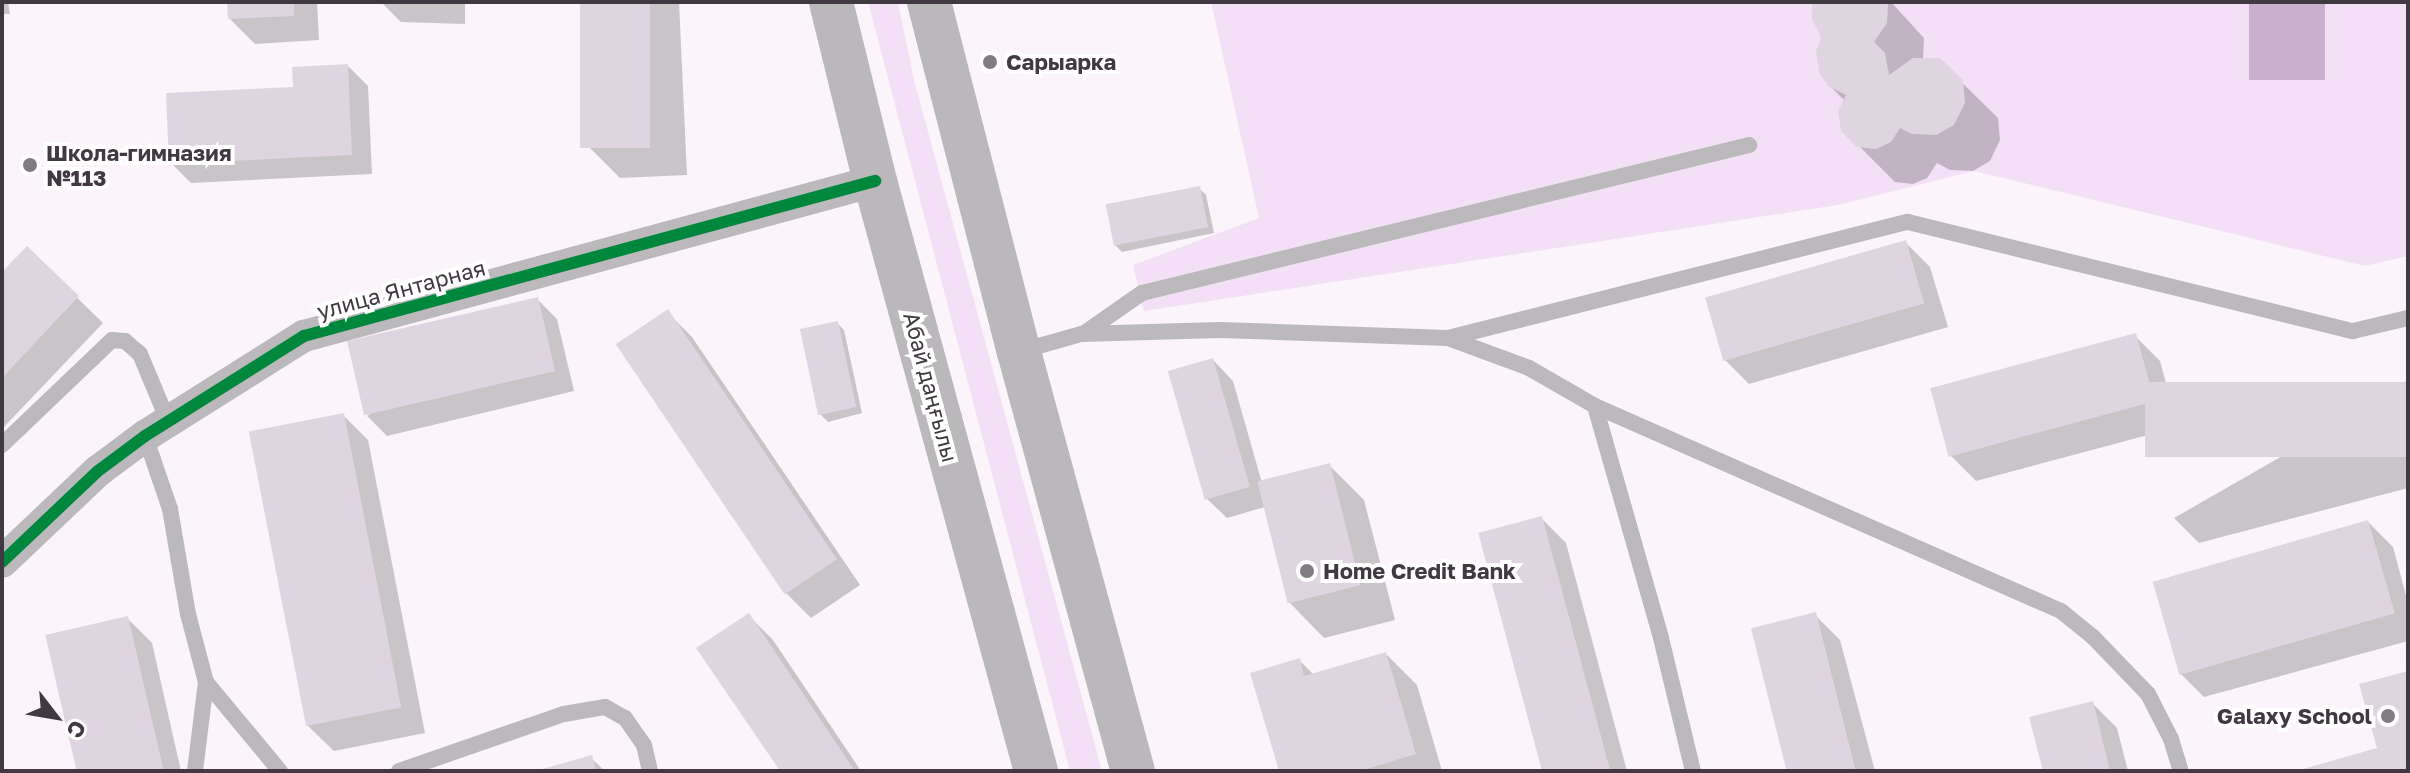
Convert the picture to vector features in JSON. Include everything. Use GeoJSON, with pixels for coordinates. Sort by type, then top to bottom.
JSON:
{"type":"FeatureCollection","features":[{"type":"Feature","properties":{"kind":"main road","name":"Абай даңғылы"},"geometry":{"type":"LineString","coordinates":[[831,2],[875,181],[1036,771]]}},
{"type":"Feature","properties":{"kind":"main road"},"geometry":{"type":"LineString","coordinates":[[929,2],[1019,352],[1133,771]]}},
{"type":"Feature","properties":{"kind":"street","name":"улица Янтарная"},"geometry":{"type":"LineString","coordinates":[[2,562],[98,471],[157,429],[304,336],[875,181]]}},
{"type":"Feature","properties":{"kind":"lane"},"geometry":{"type":"LineString","coordinates":[[1081,334],[1142,293],[1749,145]]}},
{"type":"Feature","properties":{"kind":"lane"},"geometry":{"type":"LineString","coordinates":[[1019,352],[1081,334],[1220,330],[1448,338],[1908,222],[2353,331],[2408,318]]}},
{"type":"Feature","properties":{"kind":"lane"},"geometry":{"type":"LineString","coordinates":[[1448,338],[1529,368],[1595,406],[2061,611],[2093,637],[2148,694],[2171,739],[2181,771]]}},
{"type":"Feature","properties":{"kind":"lane"},"geometry":{"type":"LineString","coordinates":[[2,445],[112,340],[125,341],[140,354],[157,429],[188,614],[206,682],[195,771]]}},
{"type":"Feature","properties":{"kind":"lane"},"geometry":{"type":"LineString","coordinates":[[1595,406],[1661,638],[1693,771]]}},
{"type":"Feature","properties":{"kind":"lane"},"geometry":{"type":"LineString","coordinates":[[206,682],[280,771]]}},
{"type":"Feature","properties":{"kind":"lane"},"geometry":{"type":"LineString","coordinates":[[399,771],[564,714],[605,707],[625,718],[644,745],[650,771]]}},
{"type":"Feature","properties":{"kind":"shaded area"},"geometry":{"type":"Polygon","coordinates":[[[868,2],[898,2],[914,80],[1102,771],[1070,771],[868,2]]]}},
{"type":"Feature","properties":{"kind":"shaded area"},"geometry":{"type":"Polygon","coordinates":[[[1211,2],[2408,2],[2408,256],[2365,266],[1974,171],[1838,205],[1144,311],[1133,265],[1259,218],[1211,2]]]}},
{"type":"Feature","properties":{"kind":"shaded area"},"geometry":{"type":"Polygon","coordinates":[[[2249,2],[2325,2],[2325,80],[2249,80],[2249,2]]]}},
{"type":"Feature","properties":{"kind":"building"},"geometry":{"type":"Polygon","coordinates":[[[227,2],[294,2],[294,16],[228,19],[227,2]]]}},
{"type":"Feature","properties":{"kind":"building"},"geometry":{"type":"Polygon","coordinates":[[[580,2],[650,2],[650,148],[580,148],[580,2]]]}},
{"type":"Feature","properties":{"kind":"building"},"geometry":{"type":"Polygon","coordinates":[[[1812,2],[1888,2],[1887,23],[1874,42],[1885,53],[1889,75],[1913,58],[1940,58],[1963,80],[1965,103],[1954,125],[1936,135],[1912,134],[1900,128],[1891,142],[1876,149],[1857,147],[1841,131],[1838,111],[1846,95],[1828,86],[1819,72],[1816,51],[1821,37],[1812,19],[1812,2]]]}},
{"type":"Feature","properties":{"kind":"building"},"geometry":{"type":"Polygon","coordinates":[[[348,64],[352,155],[169,164],[166,93],[293,87],[292,67],[348,64]]]}},
{"type":"Feature","properties":{"kind":"building"},"geometry":{"type":"Polygon","coordinates":[[[1200,186],[1208,227],[1114,246],[1106,204],[1200,186]]]}},
{"type":"Feature","properties":{"kind":"building"},"geometry":{"type":"Polygon","coordinates":[[[1906,240],[1924,303],[1723,361],[1705,298],[1906,240]]]}},
{"type":"Feature","properties":{"kind":"building"},"geometry":{"type":"Polygon","coordinates":[[[27,246],[79,296],[2,378],[2,272],[27,246]]]}},
{"type":"Feature","properties":{"kind":"building"},"geometry":{"type":"Polygon","coordinates":[[[538,297],[555,371],[364,415],[347,341],[538,297]]]}},
{"type":"Feature","properties":{"kind":"building"},"geometry":{"type":"Polygon","coordinates":[[[668,309],[837,559],[785,595],[616,344],[668,309]]]}},
{"type":"Feature","properties":{"kind":"building"},"geometry":{"type":"Polygon","coordinates":[[[838,321],[856,407],[818,415],[800,329],[838,321]]]}},
{"type":"Feature","properties":{"kind":"building"},"geometry":{"type":"Polygon","coordinates":[[[2136,333],[2154,402],[1949,457],[1930,388],[2136,333]]]}},
{"type":"Feature","properties":{"kind":"building"},"geometry":{"type":"Polygon","coordinates":[[[1213,358],[1250,487],[1205,500],[1168,371],[1213,358]]]}},
{"type":"Feature","properties":{"kind":"building"},"geometry":{"type":"Polygon","coordinates":[[[2145,382],[2408,382],[2408,457],[2145,457],[2145,382]]]}},
{"type":"Feature","properties":{"kind":"building"},"geometry":{"type":"Polygon","coordinates":[[[344,413],[401,707],[306,726],[249,432],[344,413]]]}},
{"type":"Feature","properties":{"kind":"building"},"geometry":{"type":"Polygon","coordinates":[[[1330,463],[1360,585],[1288,603],[1257,481],[1330,463]]]}},
{"type":"Feature","properties":{"kind":"building"},"geometry":{"type":"Polygon","coordinates":[[[1542,516],[1610,771],[1542,771],[1478,533],[1542,516]]]}},
{"type":"Feature","properties":{"kind":"building"},"geometry":{"type":"Polygon","coordinates":[[[2368,520],[2395,613],[2179,675],[2153,582],[2368,520]]]}},
{"type":"Feature","properties":{"kind":"building"},"geometry":{"type":"Polygon","coordinates":[[[1816,612],[1856,771],[1787,771],[1751,628],[1816,612]]]}},
{"type":"Feature","properties":{"kind":"building"},"geometry":{"type":"Polygon","coordinates":[[[749,613],[855,771],[780,771],[696,648],[749,613]]]}},
{"type":"Feature","properties":{"kind":"building"},"geometry":{"type":"Polygon","coordinates":[[[128,616],[164,771],[77,771],[45,635],[128,616]]]}},
{"type":"Feature","properties":{"kind":"building"},"geometry":{"type":"Polygon","coordinates":[[[1386,652],[1416,754],[1360,771],[1279,771],[1250,673],[1300,658],[1304,676],[1386,652]]]}},
{"type":"Feature","properties":{"kind":"building","name":"Galaxy School"},"geometry":{"type":"Polygon","coordinates":[[[2408,671],[2408,771],[2296,771],[2377,748],[2359,684],[2408,671]]]}},
{"type":"Feature","properties":{"kind":"building"},"geometry":{"type":"Polygon","coordinates":[[[2093,701],[2110,771],[2043,771],[2029,717],[2093,701]]]}},
{"type":"Feature","properties":{"kind":"building"},"geometry":{"type":"Polygon","coordinates":[[[592,755],[596,771],[539,770],[592,755]]]}},
{"type":"Feature","properties":{"kind":"cycle path"},"geometry":{"type":"LineString","coordinates":[[2,562],[98,471],[145,436],[304,336],[875,181]]}},
{"type":"Feature","properties":{"kind":"place","name":"Сарыарка"},"geometry":{"type":"Point","coordinates":[990,62]}},
{"type":"Feature","properties":{"kind":"place","name":"Школа-гимназия №113"},"geometry":{"type":"Point","coordinates":[30,165]}},
{"type":"Feature","properties":{"kind":"place","name":"Home Credit Bank"},"geometry":{"type":"Point","coordinates":[1307,571]}},
{"type":"Feature","properties":{"kind":"place","name":"Galaxy School"},"geometry":{"type":"Point","coordinates":[2388,716]}}]}
